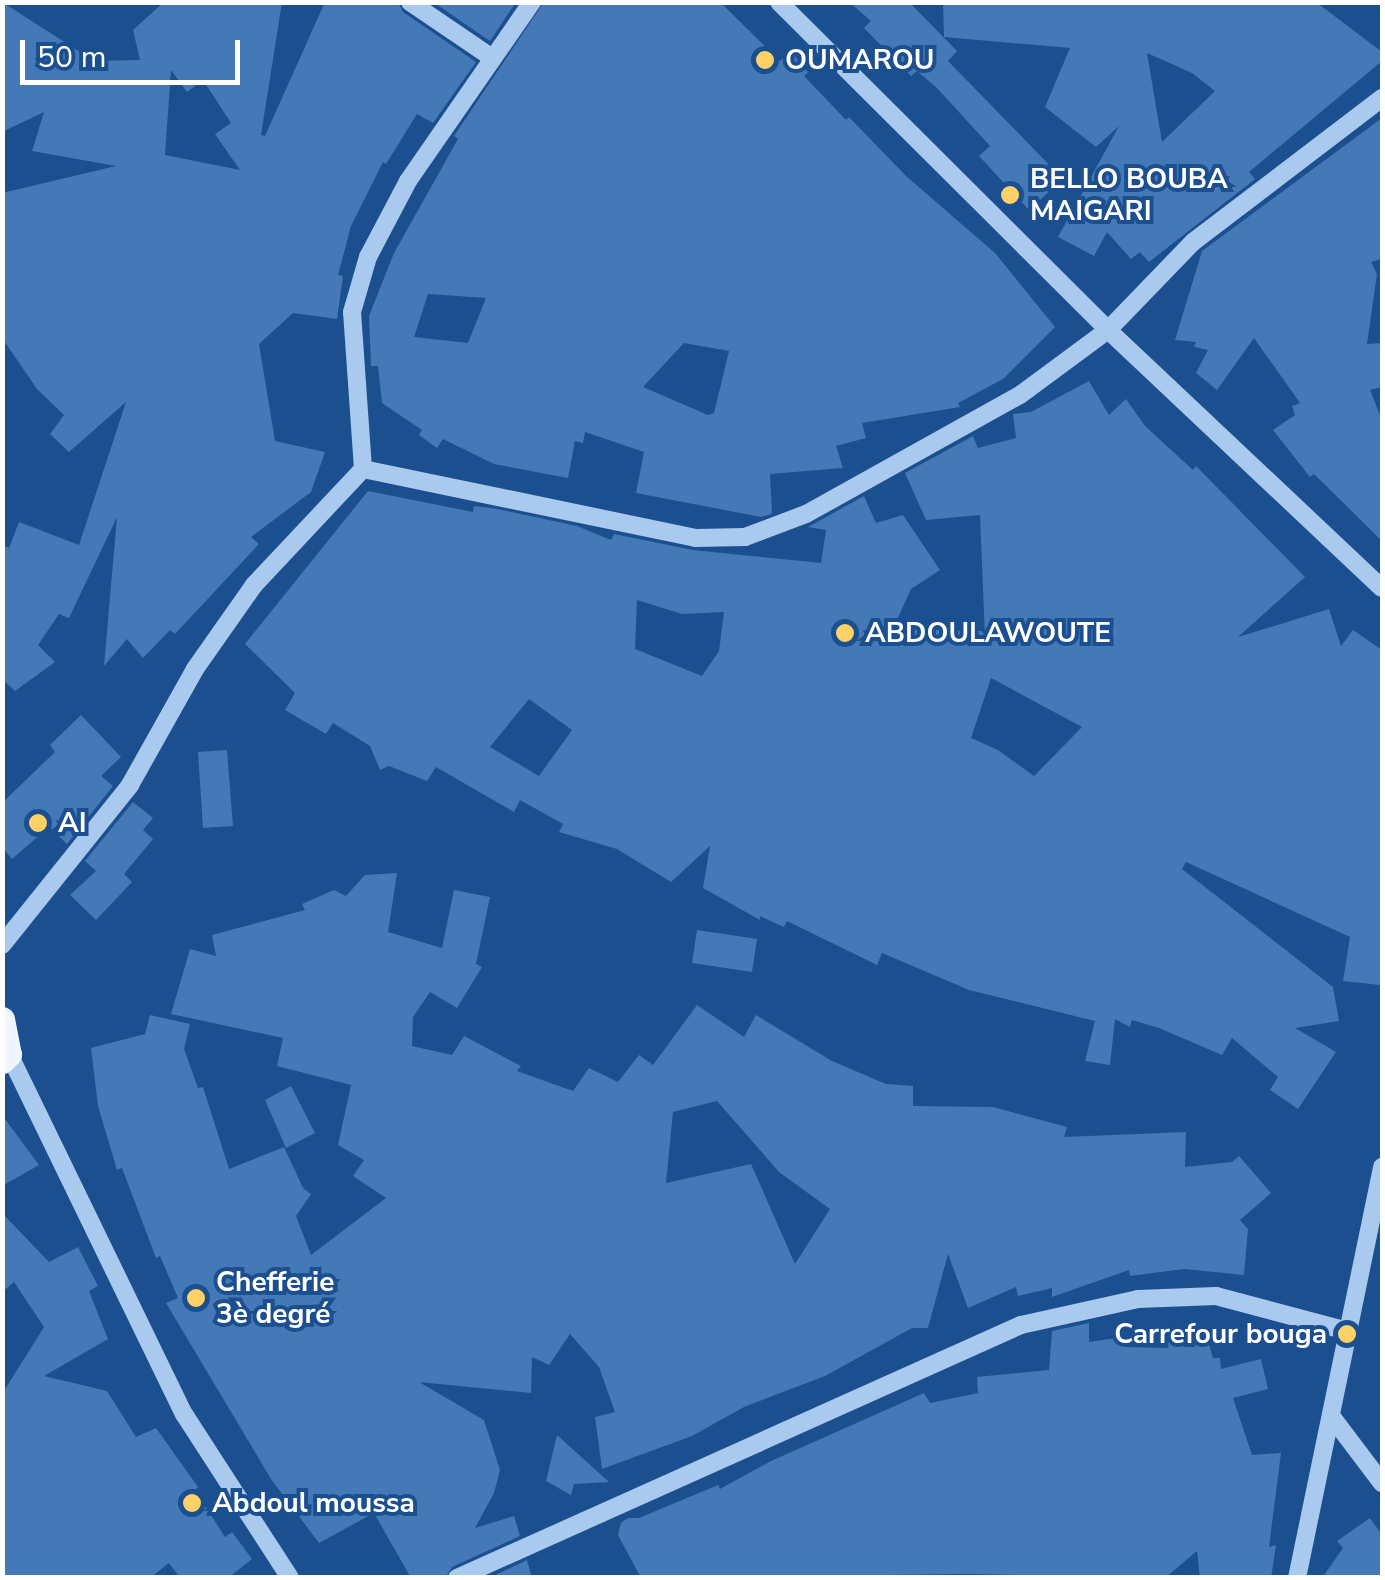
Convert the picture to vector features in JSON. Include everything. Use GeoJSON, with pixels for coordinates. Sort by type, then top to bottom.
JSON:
{"type":"FeatureCollection","features":[{"type":"Feature","properties":{"kind":"main road"},"geometry":{"type":"LineString","coordinates":[[2,1019],[6,1058]]}},
{"type":"Feature","properties":{"kind":"street"},"geometry":{"type":"LineString","coordinates":[[410,2],[492,57]]}},
{"type":"Feature","properties":{"kind":"street"},"geometry":{"type":"LineString","coordinates":[[2,944],[130,786],[195,669],[254,585],[363,469],[352,312],[368,257],[410,178],[532,2]]}},
{"type":"Feature","properties":{"kind":"street"},"geometry":{"type":"LineString","coordinates":[[778,2],[1108,330],[1382,588]]}},
{"type":"Feature","properties":{"kind":"street"},"geometry":{"type":"LineString","coordinates":[[363,469],[696,538],[745,537],[806,514],[1020,396],[1108,330],[1193,242],[1382,98]]}},
{"type":"Feature","properties":{"kind":"street"},"geometry":{"type":"LineString","coordinates":[[6,1058],[184,1414],[290,1578]]}},
{"type":"Feature","properties":{"kind":"street"},"geometry":{"type":"LineString","coordinates":[[1296,1578],[1363,1278],[1382,1167]]}},
{"type":"Feature","properties":{"kind":"street"},"geometry":{"type":"LineString","coordinates":[[1363,1278],[1382,1284]]}},
{"type":"Feature","properties":{"kind":"street"},"geometry":{"type":"LineString","coordinates":[[457,1578],[1021,1325],[1138,1298],[1216,1296],[1351,1332]]}},
{"type":"Feature","properties":{"kind":"street"},"geometry":{"type":"LineString","coordinates":[[1332,1417],[1382,1483]]}},
{"type":"Feature","properties":{"kind":"building"},"geometry":{"type":"Polygon","coordinates":[[[2,2],[94,61],[140,60],[133,30],[164,2],[282,2],[261,135],[265,136],[325,2],[398,2],[403,12],[476,62],[433,123],[417,114],[386,164],[383,162],[351,226],[338,275],[343,276],[337,319],[293,313],[259,344],[275,441],[325,452],[311,492],[251,537],[259,544],[175,634],[170,630],[143,658],[127,639],[104,666],[117,517],[69,618],[59,614],[38,645],[55,662],[15,691],[2,679],[2,545],[9,548],[19,522],[79,545],[126,402],[69,452],[50,434],[64,415],[37,389],[2,338],[2,193],[116,166],[32,151],[44,112],[2,132],[2,2]],[[171,70],[165,155],[240,170],[215,134],[231,123],[203,80],[187,92],[171,70]]]}},
{"type":"Feature","properties":{"kind":"building"},"geometry":{"type":"Polygon","coordinates":[[[433,2],[516,2],[490,41],[433,2]]]}},
{"type":"Feature","properties":{"kind":"building"},"geometry":{"type":"Polygon","coordinates":[[[544,2],[720,2],[780,61],[790,50],[808,72],[804,76],[846,120],[849,117],[906,176],[995,253],[1055,327],[1003,379],[958,403],[960,407],[862,423],[866,438],[836,446],[843,468],[770,474],[772,514],[761,517],[636,493],[644,452],[585,432],[583,443],[575,441],[568,478],[494,464],[443,439],[437,448],[419,435],[422,430],[382,403],[378,366],[371,366],[369,316],[394,253],[458,139],[454,136],[544,2]],[[428,294],[414,337],[468,343],[486,298],[428,294]],[[684,343],[643,387],[708,415],[714,413],[729,351],[684,343]]]}},
{"type":"Feature","properties":{"kind":"building"},"geometry":{"type":"Polygon","coordinates":[[[849,2],[909,2],[957,51],[948,61],[1063,179],[1029,210],[979,156],[990,146],[937,88],[917,71],[911,76],[864,28],[871,21],[849,2]]]}},
{"type":"Feature","properties":{"kind":"building"},"geometry":{"type":"Polygon","coordinates":[[[943,2],[1316,2],[1382,52],[1382,61],[1249,172],[1255,179],[1149,262],[1140,252],[1131,259],[1107,232],[1094,256],[1058,237],[1119,126],[1096,147],[1045,107],[1070,48],[944,37],[943,2]],[[1147,53],[1162,142],[1215,91],[1192,73],[1147,53]]]}},
{"type":"Feature","properties":{"kind":"building"},"geometry":{"type":"Polygon","coordinates":[[[1382,118],[1382,259],[1371,262],[1377,274],[1367,344],[1382,343],[1382,387],[1370,390],[1382,420],[1382,541],[1314,474],[1310,477],[1273,430],[1295,415],[1292,406],[1300,403],[1254,338],[1217,390],[1196,373],[1208,350],[1194,347],[1196,342],[1175,340],[1202,251],[1382,118]]]}},
{"type":"Feature","properties":{"kind":"building"},"geometry":{"type":"Polygon","coordinates":[[[1089,381],[1109,415],[1126,399],[1145,426],[1193,470],[1196,466],[1305,577],[1238,637],[1329,609],[1341,646],[1353,630],[1382,650],[1380,985],[1343,981],[1350,937],[1186,862],[1182,869],[1333,987],[1339,1021],[1295,1028],[1336,1052],[1298,1109],[1270,1090],[1278,1077],[1232,1038],[1222,1055],[1159,1028],[1132,1020],[1130,1027],[1115,1019],[1110,1065],[1085,1061],[1095,1021],[969,990],[882,953],[877,965],[787,921],[784,927],[760,916],[760,920],[703,888],[710,846],[671,882],[617,849],[559,832],[563,824],[520,800],[514,812],[436,767],[427,781],[389,766],[380,770],[370,746],[333,723],[326,734],[285,710],[295,693],[245,644],[368,491],[473,512],[474,506],[497,509],[577,526],[611,540],[614,534],[693,550],[821,563],[826,530],[808,527],[864,496],[876,523],[903,515],[940,570],[911,589],[893,629],[982,631],[985,636],[980,515],[926,520],[905,473],[973,436],[978,448],[1016,438],[1013,414],[1031,412],[1089,381]],[[637,600],[635,649],[702,676],[719,651],[724,612],[682,614],[637,600]],[[991,678],[971,738],[998,750],[1034,776],[1082,727],[991,678]],[[529,699],[490,747],[539,776],[572,730],[529,699]]]}},
{"type":"Feature","properties":{"kind":"building"},"geometry":{"type":"Polygon","coordinates":[[[81,715],[121,757],[101,776],[113,786],[67,844],[49,827],[12,859],[2,847],[2,803],[55,752],[50,745],[81,715]]]}},
{"type":"Feature","properties":{"kind":"building"},"geometry":{"type":"Polygon","coordinates":[[[227,750],[233,826],[203,828],[198,752],[227,750]]]}},
{"type":"Feature","properties":{"kind":"building"},"geometry":{"type":"Polygon","coordinates":[[[133,802],[153,818],[143,830],[153,839],[124,874],[132,882],[96,920],[70,895],[96,871],[85,861],[133,802]]]}},
{"type":"Feature","properties":{"kind":"building"},"geometry":{"type":"Polygon","coordinates":[[[397,873],[388,932],[442,948],[454,890],[490,897],[476,964],[482,967],[457,1008],[430,992],[413,1017],[412,1046],[452,1055],[464,1036],[521,1066],[517,1071],[573,1091],[589,1068],[618,1082],[639,1055],[653,1065],[697,1005],[744,1037],[756,1015],[832,1061],[886,1084],[913,1086],[913,1106],[993,1107],[1067,1127],[1064,1137],[1186,1132],[1185,1167],[1232,1162],[1239,1156],[1271,1193],[1240,1220],[1248,1229],[1244,1275],[1184,1269],[1130,1276],[1129,1270],[1052,1297],[1052,1288],[1018,1296],[1016,1287],[968,1308],[948,1254],[928,1328],[912,1328],[825,1376],[744,1407],[692,1436],[602,1469],[595,1417],[615,1412],[599,1367],[570,1334],[549,1365],[532,1357],[531,1393],[419,1382],[484,1420],[500,1470],[494,1493],[475,1528],[514,1516],[520,1536],[452,1567],[445,1578],[411,1578],[374,1513],[319,1543],[271,1479],[166,1303],[178,1298],[160,1256],[156,1258],[122,1168],[117,1170],[98,1106],[91,1048],[145,1034],[150,1015],[190,1024],[184,1049],[198,1088],[203,1087],[229,1169],[284,1147],[303,1188],[311,1194],[296,1216],[311,1255],[386,1198],[353,1176],[364,1160],[338,1145],[351,1085],[277,1066],[283,1038],[171,1014],[190,949],[216,956],[212,935],[305,910],[302,904],[334,890],[346,896],[365,875],[397,873]],[[717,1101],[673,1112],[666,1183],[751,1164],[795,1264],[830,1209],[779,1172],[717,1101]]]}},
{"type":"Feature","properties":{"kind":"building"},"geometry":{"type":"Polygon","coordinates":[[[697,930],[757,939],[752,972],[692,963],[697,930]]]}},
{"type":"Feature","properties":{"kind":"building"},"geometry":{"type":"Polygon","coordinates":[[[291,1086],[315,1133],[286,1148],[265,1100],[291,1086]]]}},
{"type":"Feature","properties":{"kind":"building"},"geometry":{"type":"Polygon","coordinates":[[[2,1115],[39,1165],[2,1186],[2,1115]]]}},
{"type":"Feature","properties":{"kind":"building"},"geometry":{"type":"Polygon","coordinates":[[[2,1213],[49,1262],[78,1247],[98,1286],[89,1291],[108,1339],[44,1376],[107,1391],[136,1437],[156,1428],[198,1487],[195,1490],[225,1537],[232,1532],[252,1559],[228,1578],[180,1578],[169,1563],[150,1578],[2,1578],[2,1394],[44,1327],[14,1282],[2,1292],[2,1213]]]}},
{"type":"Feature","properties":{"kind":"building"},"geometry":{"type":"Polygon","coordinates":[[[1089,1323],[1089,1342],[1124,1337],[1125,1347],[1168,1348],[1168,1336],[1206,1334],[1213,1358],[1220,1358],[1221,1369],[1261,1359],[1268,1389],[1233,1398],[1252,1455],[1281,1453],[1269,1547],[1276,1545],[1271,1578],[1200,1578],[1197,1551],[1165,1578],[968,1574],[641,1578],[618,1535],[621,1523],[628,1518],[639,1518],[718,1485],[720,1489],[771,1461],[924,1393],[930,1403],[978,1393],[977,1377],[1049,1370],[1052,1331],[1089,1323]]]}},
{"type":"Feature","properties":{"kind":"building"},"geometry":{"type":"Polygon","coordinates":[[[557,1435],[609,1482],[574,1484],[571,1495],[546,1481],[557,1435]]]}},
{"type":"Feature","properties":{"kind":"building"},"geometry":{"type":"Polygon","coordinates":[[[1370,1518],[1382,1535],[1382,1578],[1322,1578],[1343,1548],[1337,1541],[1370,1518]]]}},
{"type":"Feature","properties":{"kind":"building"},"geometry":{"type":"Polygon","coordinates":[[[527,1560],[532,1578],[489,1578],[527,1560]]]}},
{"type":"Feature","properties":{"kind":"place","name":"OUMAROU"},"geometry":{"type":"Point","coordinates":[765,60]}},
{"type":"Feature","properties":{"kind":"place","name":"BELLO BOUBA MAIGARI"},"geometry":{"type":"Point","coordinates":[1010,195]}},
{"type":"Feature","properties":{"kind":"place","name":"ABDOULAWOUTE"},"geometry":{"type":"Point","coordinates":[845,633]}},
{"type":"Feature","properties":{"kind":"place","name":"AI"},"geometry":{"type":"Point","coordinates":[38,823]}},
{"type":"Feature","properties":{"kind":"place","name":"Chefferie 3è degré"},"geometry":{"type":"Point","coordinates":[196,1298]}},
{"type":"Feature","properties":{"kind":"place","name":"Carrefour bouga"},"geometry":{"type":"Point","coordinates":[1347,1334]}},
{"type":"Feature","properties":{"kind":"place","name":"Abdoul moussa"},"geometry":{"type":"Point","coordinates":[192,1503]}}]}
